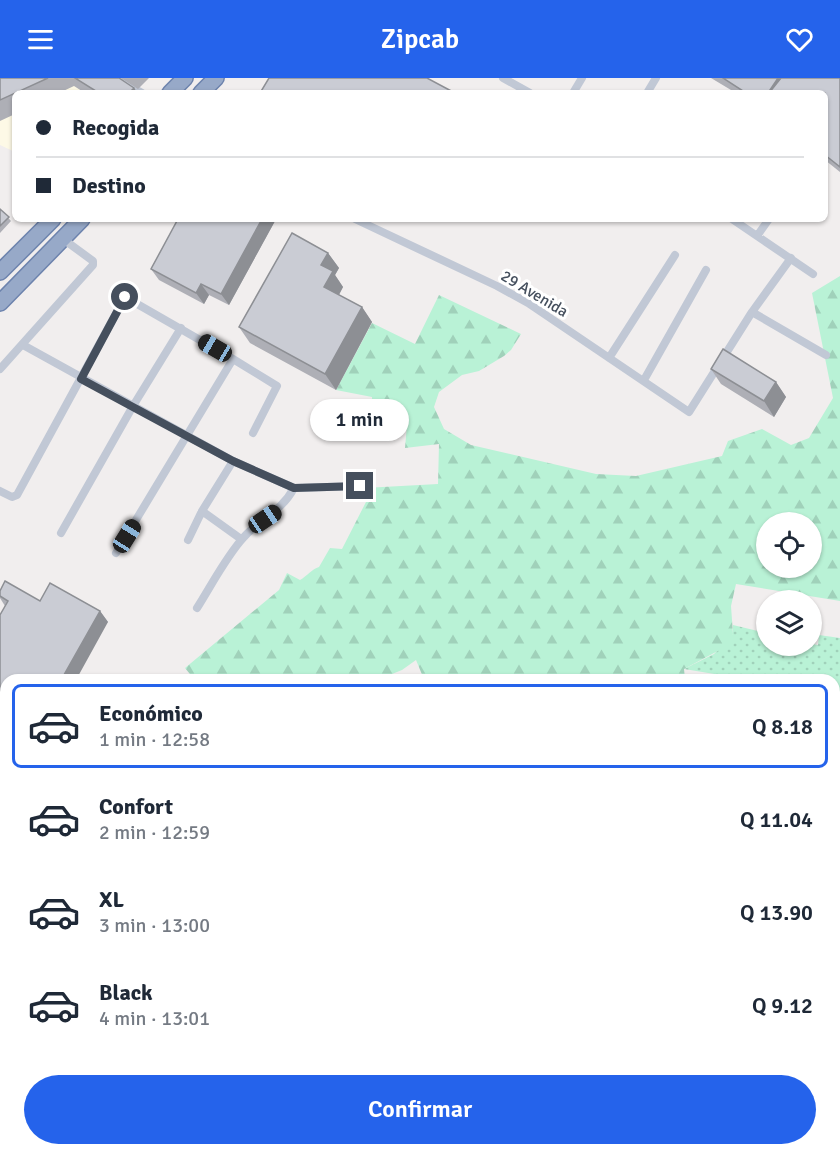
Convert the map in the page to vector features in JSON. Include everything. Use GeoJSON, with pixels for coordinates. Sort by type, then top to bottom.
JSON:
{"type":"FeatureCollection","features":[{"type":"Feature","properties":{"kind":"highway"},"geometry":{"type":"LineString","coordinates":[[173,90],[184,78]]}},
{"type":"Feature","properties":{"kind":"highway"},"geometry":{"type":"LineString","coordinates":[[204,90],[216,78]]}},
{"type":"Feature","properties":{"kind":"highway"},"geometry":{"type":"LineString","coordinates":[[0,272],[50,222]]}},
{"type":"Feature","properties":{"kind":"highway"},"geometry":{"type":"LineString","coordinates":[[0,303],[79,222]]}},
{"type":"Feature","properties":{"kind":"street"},"geometry":{"type":"LineString","coordinates":[[116,78],[137,90]]}},
{"type":"Feature","properties":{"kind":"street"},"geometry":{"type":"LineString","coordinates":[[503,78],[515,81]]}},
{"type":"Feature","properties":{"kind":"street","name":"29 Avenida"},"geometry":{"type":"LineString","coordinates":[[361,222],[528,303],[689,412],[752,312]]}},
{"type":"Feature","properties":{"kind":"street"},"geometry":{"type":"LineString","coordinates":[[736,222],[813,274]]}},
{"type":"Feature","properties":{"kind":"street"},"geometry":{"type":"LineString","coordinates":[[757,236],[767,222]]}},
{"type":"Feature","properties":{"kind":"street"},"geometry":{"type":"LineString","coordinates":[[0,369],[94,262],[63,240]]}},
{"type":"Feature","properties":{"kind":"street"},"geometry":{"type":"LineString","coordinates":[[609,358],[675,255]]}},
{"type":"Feature","properties":{"kind":"street"},"geometry":{"type":"LineString","coordinates":[[791,258],[752,312],[826,355]]}},
{"type":"Feature","properties":{"kind":"street"},"geometry":{"type":"LineString","coordinates":[[644,380],[706,270]]}},
{"type":"Feature","properties":{"kind":"street"},"geometry":{"type":"LineString","coordinates":[[0,491],[12,497],[17,495],[125,297],[277,386],[253,433]]}},
{"type":"Feature","properties":{"kind":"street"},"geometry":{"type":"LineString","coordinates":[[61,533],[133,406],[181,328]]}},
{"type":"Feature","properties":{"kind":"street"},"geometry":{"type":"LineString","coordinates":[[23,345],[233,461],[294,488],[360,486]]}},
{"type":"Feature","properties":{"kind":"street"},"geometry":{"type":"LineString","coordinates":[[116,553],[233,359]]}},
{"type":"Feature","properties":{"kind":"street"},"geometry":{"type":"LineString","coordinates":[[188,540],[202,511],[233,461]]}},
{"type":"Feature","properties":{"kind":"street"},"geometry":{"type":"LineString","coordinates":[[197,608],[242,539],[278,510],[289,498],[294,488]]}},
{"type":"Feature","properties":{"kind":"street"},"geometry":{"type":"LineString","coordinates":[[202,511],[242,539]]}},
{"type":"Feature","properties":{"kind":"shaded area"},"geometry":{"type":"Polygon","coordinates":[[[0,78],[105,78],[124,90],[12,90],[12,151],[0,145],[0,78]]]}},
{"type":"Feature","properties":{"kind":"green space"},"geometry":{"type":"Polygon","coordinates":[[[840,276],[840,601],[822,598],[822,590],[773,590],[736,584],[731,606],[733,634],[729,645],[684,669],[684,674],[422,674],[416,660],[392,674],[190,674],[185,668],[279,590],[287,573],[300,580],[319,567],[330,548],[342,549],[366,502],[364,488],[438,484],[439,444],[405,448],[407,425],[372,423],[372,397],[336,390],[372,323],[415,344],[439,295],[521,334],[511,350],[504,356],[479,371],[462,375],[439,392],[434,407],[444,429],[471,445],[596,474],[636,476],[722,456],[728,441],[762,429],[791,445],[809,438],[833,398],[812,293],[840,276]]]}},
{"type":"Feature","properties":{"kind":"green space"},"geometry":{"type":"Polygon","coordinates":[[[733,625],[756,631],[756,656],[822,656],[822,635],[840,638],[840,674],[714,674],[684,669],[714,654],[733,634],[733,625]]]}},
{"type":"Feature","properties":{"kind":"building"},"geometry":{"type":"Polygon","coordinates":[[[0,78],[48,78],[22,90],[12,90],[12,94],[0,100],[0,78]]]}},
{"type":"Feature","properties":{"kind":"building"},"geometry":{"type":"Polygon","coordinates":[[[75,78],[119,78],[134,88],[132,90],[94,90],[75,78]]]}},
{"type":"Feature","properties":{"kind":"building"},"geometry":{"type":"Polygon","coordinates":[[[269,78],[427,78],[449,90],[262,90],[269,78]]]}},
{"type":"Feature","properties":{"kind":"building"},"geometry":{"type":"Polygon","coordinates":[[[723,78],[778,78],[770,90],[741,90],[723,78]]]}},
{"type":"Feature","properties":{"kind":"building"},"geometry":{"type":"Polygon","coordinates":[[[781,78],[840,78],[840,167],[828,157],[828,90],[771,90],[781,78]]]}},
{"type":"Feature","properties":{"kind":"building"},"geometry":{"type":"Polygon","coordinates":[[[0,209],[9,217],[0,226],[0,209]]]}},
{"type":"Feature","properties":{"kind":"building"},"geometry":{"type":"Polygon","coordinates":[[[176,222],[260,222],[221,294],[201,284],[196,293],[151,269],[176,222]]]}},
{"type":"Feature","properties":{"kind":"building"},"geometry":{"type":"Polygon","coordinates":[[[292,233],[328,253],[321,265],[333,271],[324,287],[362,307],[325,374],[239,327],[292,233]]]}},
{"type":"Feature","properties":{"kind":"building"},"geometry":{"type":"Polygon","coordinates":[[[723,349],[776,382],[764,401],[711,369],[723,349]]]}},
{"type":"Feature","properties":{"kind":"building"},"geometry":{"type":"Polygon","coordinates":[[[5,581],[40,601],[50,583],[100,611],[64,674],[0,674],[0,615],[8,601],[0,596],[5,581]]]}},
{"type":"Feature","properties":{"kind":"route"},"geometry":{"type":"LineString","coordinates":[[125,297],[81,379],[233,461],[294,488],[360,486]]}}]}
